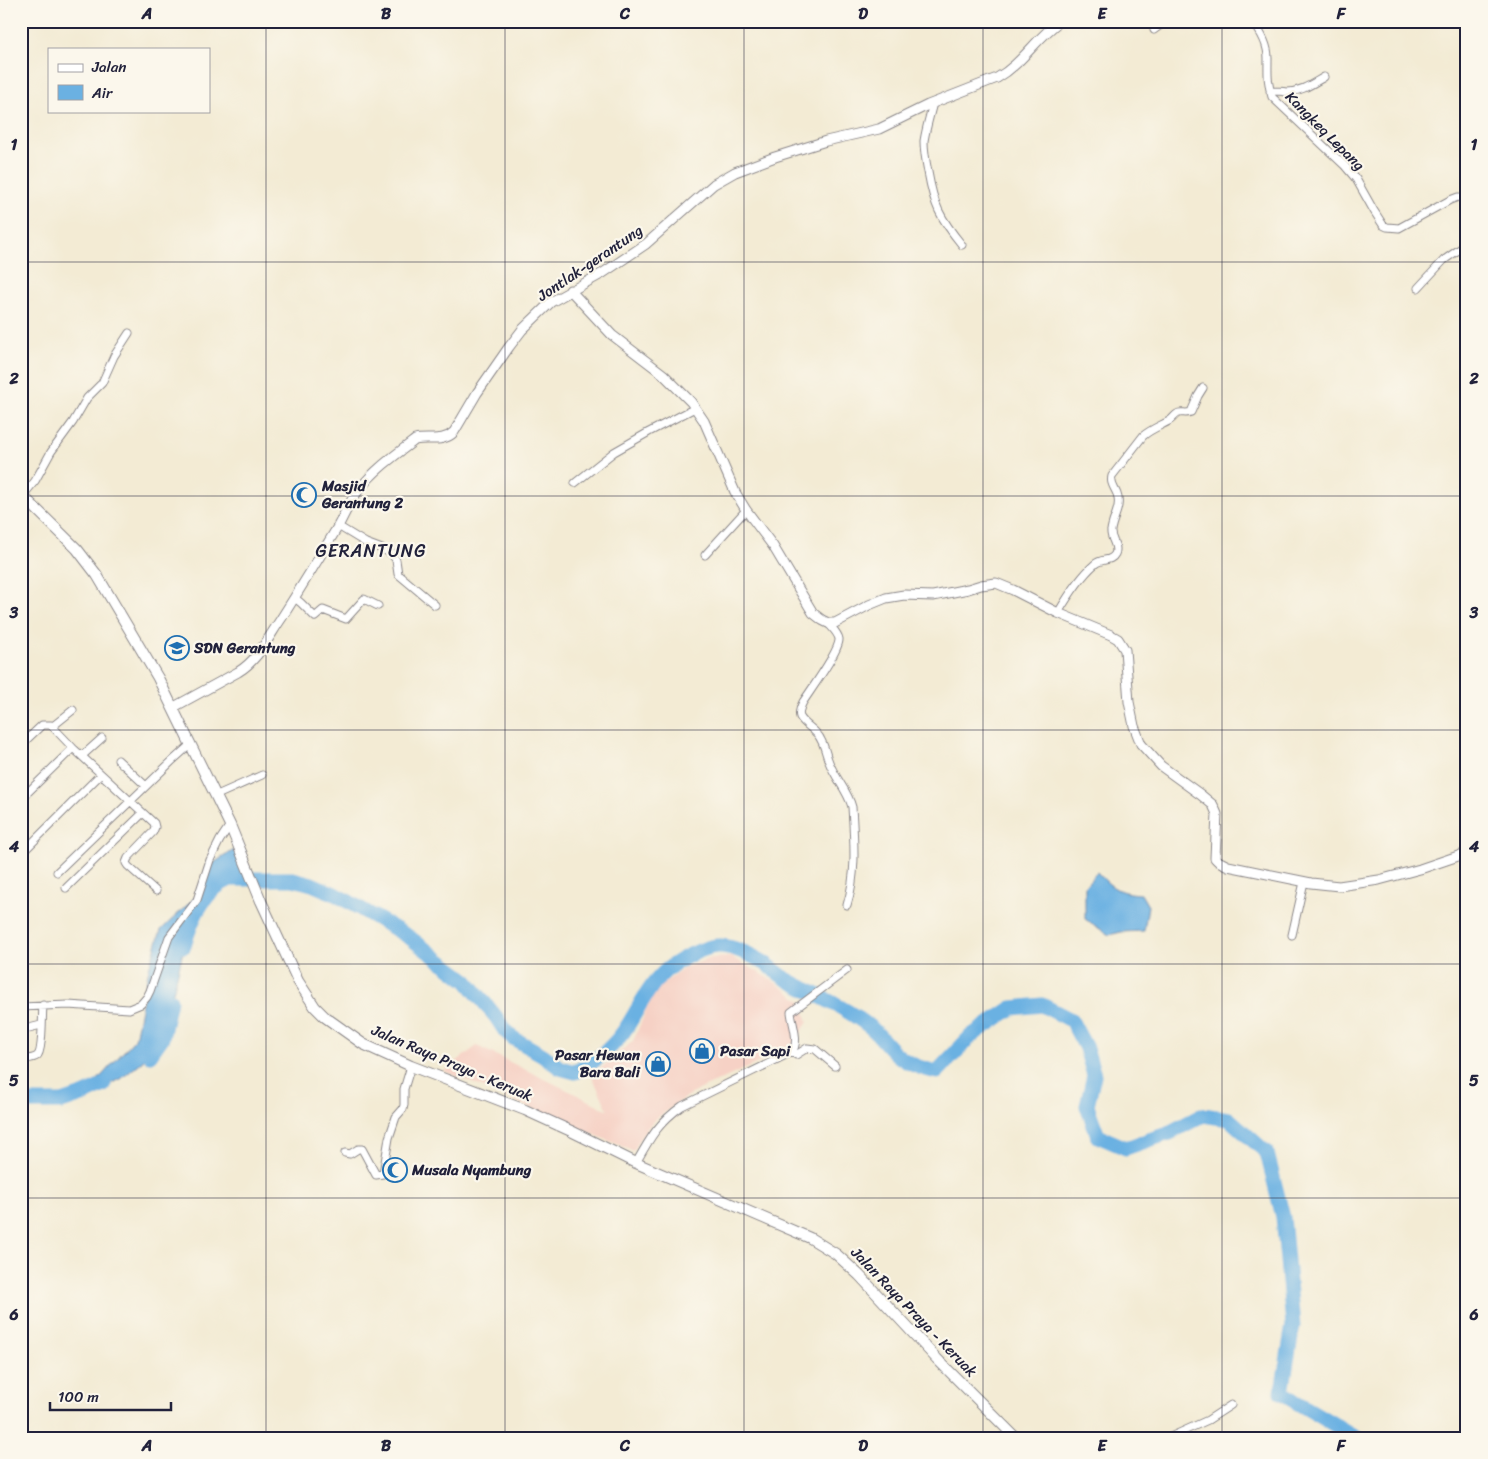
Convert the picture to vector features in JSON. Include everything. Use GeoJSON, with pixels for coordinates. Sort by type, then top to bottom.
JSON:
{"type":"FeatureCollection","features":[{"type":"Feature","properties":{"kind":"main road","name":"Jalan Raya Praya - Keruak"},"geometry":{"type":"LineString","coordinates":[[22,496],[77,549],[96,574],[158,678],[174,707],[230,825],[261,902],[298,981],[315,1007],[325,1017],[364,1044],[411,1066],[533,1113],[636,1163],[810,1238],[836,1254],[860,1275],[938,1359],[1016,1438]]}},
{"type":"Feature","properties":{"kind":"street","name":"Jontlak-gerantung"},"geometry":{"type":"LineString","coordinates":[[174,707],[245,668],[262,649],[295,598],[357,492],[372,475],[415,440],[422,438],[442,439],[450,436],[477,393],[522,330],[551,302],[602,273],[646,244],[724,177],[750,166],[826,141],[879,129],[933,103],[989,81],[1006,73],[1060,21]]}},
{"type":"Feature","properties":{"kind":"street"},"geometry":{"type":"LineString","coordinates":[[1154,30],[1166,21]]}},
{"type":"Feature","properties":{"kind":"street","name":"Kangkeq Lepang"},"geometry":{"type":"LineString","coordinates":[[1252,21],[1262,37],[1268,56],[1268,84],[1272,97],[1345,166],[1356,179],[1374,211],[1387,228],[1399,228],[1429,210],[1456,198],[1467,200]]}},
{"type":"Feature","properties":{"kind":"street"},"geometry":{"type":"LineString","coordinates":[[1270,90],[1286,92],[1306,88],[1324,77]]}},
{"type":"Feature","properties":{"kind":"street"},"geometry":{"type":"LineString","coordinates":[[933,103],[924,141],[930,183],[938,211],[944,222],[962,244]]}},
{"type":"Feature","properties":{"kind":"street"},"geometry":{"type":"LineString","coordinates":[[1418,288],[1444,260],[1467,244]]}},
{"type":"Feature","properties":{"kind":"street"},"geometry":{"type":"LineString","coordinates":[[570,290],[612,335],[663,374],[695,408],[704,421],[735,492],[746,510],[773,546],[813,613],[828,623],[837,634],[839,644],[803,702],[799,713],[822,740],[828,762],[850,798],[852,807],[854,872],[847,905]]}},
{"type":"Feature","properties":{"kind":"street"},"geometry":{"type":"LineString","coordinates":[[22,496],[36,481],[51,452],[87,398],[102,383],[114,356],[129,333]]}},
{"type":"Feature","properties":{"kind":"street"},"geometry":{"type":"LineString","coordinates":[[1058,613],[1080,579],[1093,566],[1100,561],[1111,559],[1115,554],[1116,549],[1111,531],[1119,500],[1111,481],[1112,476],[1148,431],[1171,420],[1177,414],[1191,412],[1203,388]]}},
{"type":"Feature","properties":{"kind":"street"},"geometry":{"type":"LineString","coordinates":[[575,484],[614,452],[695,408]]}},
{"type":"Feature","properties":{"kind":"street"},"geometry":{"type":"LineString","coordinates":[[705,555],[746,510]]}},
{"type":"Feature","properties":{"kind":"street"},"geometry":{"type":"LineString","coordinates":[[338,526],[366,543],[382,548],[392,554],[396,560],[398,574],[435,605]]}},
{"type":"Feature","properties":{"kind":"street"},"geometry":{"type":"LineString","coordinates":[[828,623],[838,623],[854,612],[886,598],[904,595],[933,596],[990,583],[1001,584],[1058,613],[1118,639],[1123,646],[1126,657],[1129,702],[1137,736],[1146,750],[1161,766],[1202,795],[1216,810],[1215,852],[1218,862],[1228,866],[1324,886],[1339,886],[1379,880],[1420,869],[1467,853]]}},
{"type":"Feature","properties":{"kind":"street"},"geometry":{"type":"LineString","coordinates":[[295,598],[314,617],[323,610],[346,618],[364,598],[378,606]]}},
{"type":"Feature","properties":{"kind":"street"},"geometry":{"type":"LineString","coordinates":[[53,726],[73,710]]}},
{"type":"Feature","properties":{"kind":"street"},"geometry":{"type":"LineString","coordinates":[[21,745],[42,725],[53,726],[73,748],[154,823],[154,829],[128,858],[126,863],[156,891]]}},
{"type":"Feature","properties":{"kind":"street"},"geometry":{"type":"LineString","coordinates":[[82,756],[102,738]]}},
{"type":"Feature","properties":{"kind":"street"},"geometry":{"type":"LineString","coordinates":[[57,872],[191,744]]}},
{"type":"Feature","properties":{"kind":"street"},"geometry":{"type":"LineString","coordinates":[[21,799],[73,748]]}},
{"type":"Feature","properties":{"kind":"street"},"geometry":{"type":"LineString","coordinates":[[118,760],[146,786]]}},
{"type":"Feature","properties":{"kind":"street"},"geometry":{"type":"LineString","coordinates":[[28,847],[101,774]]}},
{"type":"Feature","properties":{"kind":"street"},"geometry":{"type":"LineString","coordinates":[[216,795],[262,775]]}},
{"type":"Feature","properties":{"kind":"street"},"geometry":{"type":"LineString","coordinates":[[66,888],[143,812]]}},
{"type":"Feature","properties":{"kind":"street"},"geometry":{"type":"LineString","coordinates":[[21,1007],[68,1005],[129,1009],[141,1004],[148,997],[169,937],[197,900],[210,860],[230,825]]}},
{"type":"Feature","properties":{"kind":"street"},"geometry":{"type":"LineString","coordinates":[[1292,935],[1304,882]]}},
{"type":"Feature","properties":{"kind":"street"},"geometry":{"type":"LineString","coordinates":[[636,1163],[653,1133],[675,1111],[792,1052],[795,1046],[795,1028],[792,1012],[848,970]]}},
{"type":"Feature","properties":{"kind":"street"},"geometry":{"type":"LineString","coordinates":[[21,1060],[39,1055],[43,1005]]}},
{"type":"Feature","properties":{"kind":"street"},"geometry":{"type":"LineString","coordinates":[[21,1030],[41,1025]]}},
{"type":"Feature","properties":{"kind":"street"},"geometry":{"type":"LineString","coordinates":[[792,1052],[796,1054],[807,1048],[815,1049],[835,1066]]}},
{"type":"Feature","properties":{"kind":"street"},"geometry":{"type":"LineString","coordinates":[[345,1153],[350,1154],[358,1149],[362,1149],[376,1174],[383,1174],[389,1138],[396,1117],[403,1109],[404,1089],[411,1066]]}},
{"type":"Feature","properties":{"kind":"street"},"geometry":{"type":"LineString","coordinates":[[1168,1438],[1208,1420],[1231,1405]]}},
{"type":"Feature","properties":{"kind":"shaded area","name":"Pasar Sapi"},"geometry":{"type":"Polygon","coordinates":[[[731,957],[769,978],[801,1001],[808,1022],[790,1048],[703,1088],[686,1097],[655,1119],[644,1132],[633,1151],[444,1071],[477,1046],[608,1110],[592,1076],[633,1041],[654,992],[686,967],[711,958],[731,957]]]}},
{"type":"Feature","properties":{"kind":"water"},"geometry":{"type":"Polygon","coordinates":[[[234,850],[246,879],[229,881],[215,890],[204,902],[192,921],[161,1041],[150,1055],[121,1079],[85,1094],[135,1039],[149,968],[161,930],[203,890],[207,867],[234,850]]]}},
{"type":"Feature","properties":{"kind":"water"},"geometry":{"type":"Polygon","coordinates":[[[1097,872],[1116,889],[1141,894],[1148,906],[1144,931],[1121,932],[1109,935],[1085,919],[1085,886],[1097,872]]]}},
{"type":"Feature","properties":{"kind":"waterway"},"geometry":{"type":"LineString","coordinates":[[184,946],[190,926],[206,898],[213,890],[230,879],[293,879],[312,884],[337,895],[409,937],[467,981],[505,1031],[513,1038],[543,1055],[560,1068],[575,1072],[598,1058],[617,1040],[649,990],[662,974],[688,956],[716,946],[738,950],[758,959],[788,980],[840,1007],[860,1020],[876,1032],[896,1054],[907,1061],[918,1067],[937,1072],[971,1036],[1012,1008],[1042,1005],[1071,1020],[1086,1048],[1094,1075],[1087,1106],[1098,1136],[1126,1148],[1169,1133],[1203,1115],[1229,1119],[1267,1153],[1283,1217],[1293,1325],[1282,1392],[1357,1438]]}},
{"type":"Feature","properties":{"kind":"waterway"},"geometry":{"type":"LineString","coordinates":[[150,1055],[162,1038],[170,1000]]}},
{"type":"Feature","properties":{"kind":"waterway"},"geometry":{"type":"LineString","coordinates":[[21,1102],[62,1102],[104,1085]]}},
{"type":"Feature","properties":{"kind":"place","name":"Masjid Gerantung 2"},"geometry":{"type":"Point","coordinates":[304,495]}},
{"type":"Feature","properties":{"kind":"place","name":"SDN Gerantung"},"geometry":{"type":"Point","coordinates":[177,648]}},
{"type":"Feature","properties":{"kind":"place","name":"Pasar Sapi"},"geometry":{"type":"Point","coordinates":[702,1051]}},
{"type":"Feature","properties":{"kind":"place","name":"Pasar Hewan Bara Bali"},"geometry":{"type":"Point","coordinates":[658,1064]}},
{"type":"Feature","properties":{"kind":"place","name":"Musala Nyambung"},"geometry":{"type":"Point","coordinates":[395,1170]}},
{"type":"Feature","properties":{"kind":"district","name":"GERANTUNG"},"geometry":{"type":"Point","coordinates":[371,551]}}]}
